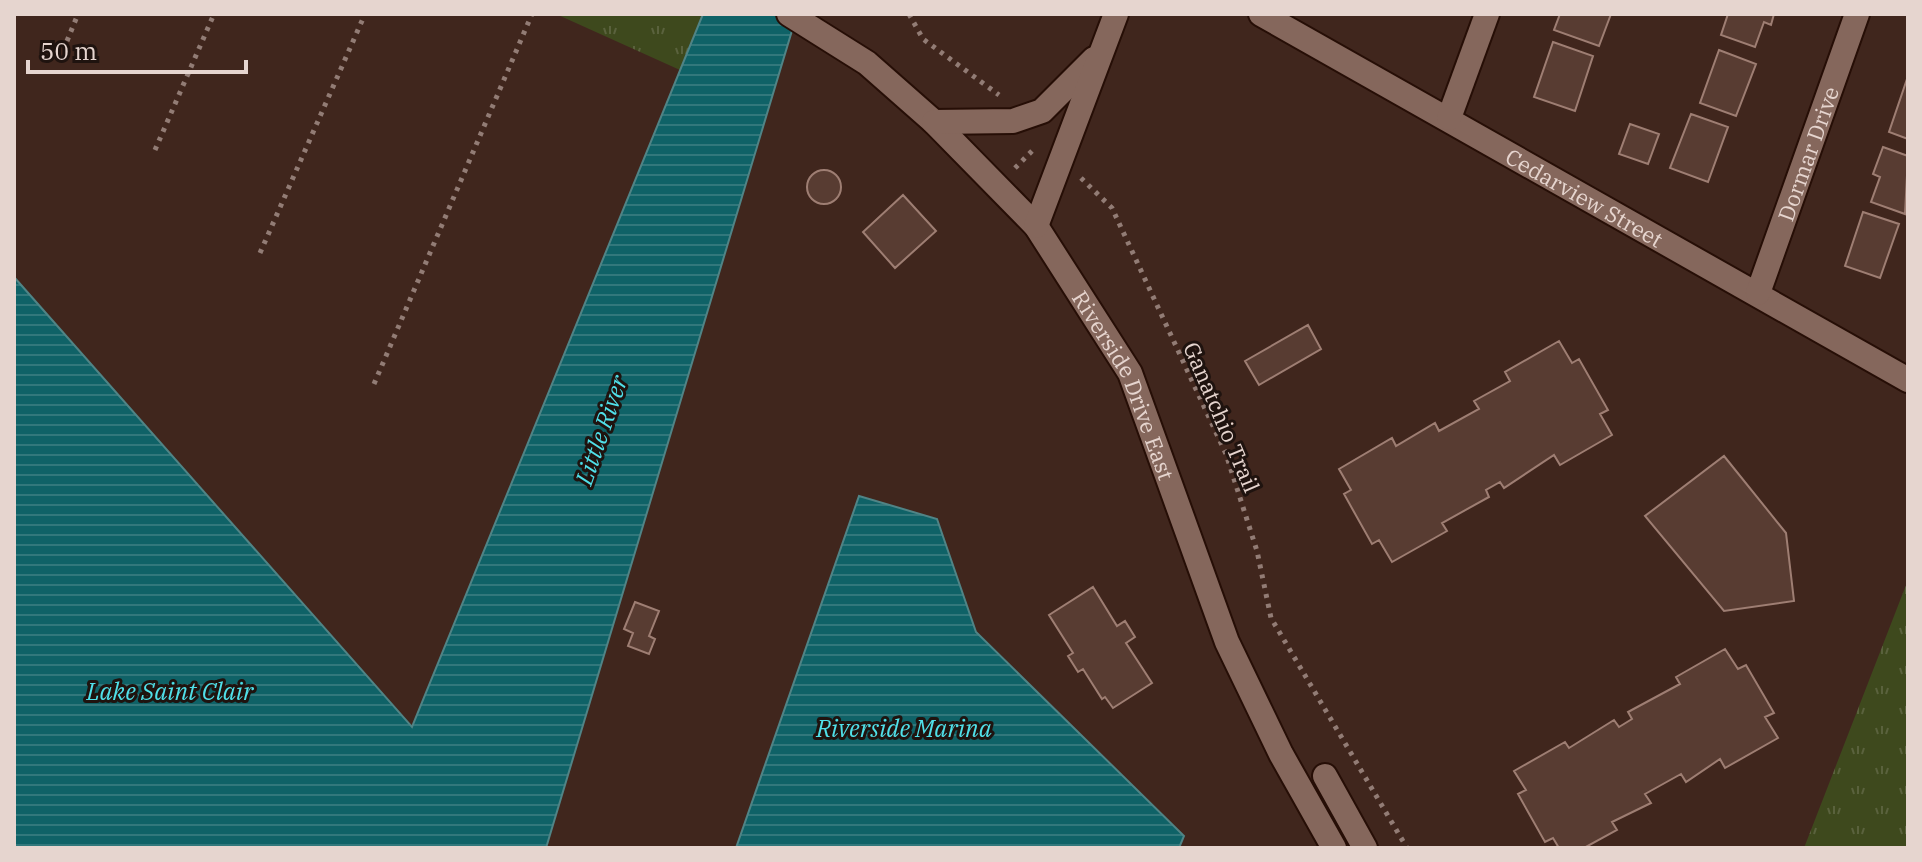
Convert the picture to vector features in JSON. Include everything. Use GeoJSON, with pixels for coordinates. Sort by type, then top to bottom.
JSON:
{"type":"FeatureCollection","features":[{"type":"Feature","properties":{"kind":"street","name":"Riverside Drive East"},"geometry":{"type":"LineString","coordinates":[[789,14],[867,63],[934,122],[1036,226],[1130,373],[1227,642],[1281,754],[1334,848]]}},
{"type":"Feature","properties":{"kind":"street"},"geometry":{"type":"LineString","coordinates":[[1036,226],[1116,14]]}},
{"type":"Feature","properties":{"kind":"street","name":"Cedarview Street"},"geometry":{"type":"LineString","coordinates":[[1261,14],[1908,380]]}},
{"type":"Feature","properties":{"kind":"street"},"geometry":{"type":"LineString","coordinates":[[1449,118],[1487,14]]}},
{"type":"Feature","properties":{"kind":"street","name":"Dormar Drive"},"geometry":{"type":"LineString","coordinates":[[1758,293],[1857,14]]}},
{"type":"Feature","properties":{"kind":"street"},"geometry":{"type":"LineString","coordinates":[[934,122],[1013,121],[1042,111],[1101,52]]}},
{"type":"Feature","properties":{"kind":"street"},"geometry":{"type":"LineString","coordinates":[[1325,776],[1365,848]]}},
{"type":"Feature","properties":{"kind":"path"},"geometry":{"type":"LineString","coordinates":[[67,41],[78,14]]}},
{"type":"Feature","properties":{"kind":"path"},"geometry":{"type":"LineString","coordinates":[[155,150],[214,14]]}},
{"type":"Feature","properties":{"kind":"path"},"geometry":{"type":"LineString","coordinates":[[260,253],[365,14]]}},
{"type":"Feature","properties":{"kind":"path"},"geometry":{"type":"LineString","coordinates":[[374,384],[532,14]]}},
{"type":"Feature","properties":{"kind":"path"},"geometry":{"type":"LineString","coordinates":[[909,14],[923,39],[1006,100]]}},
{"type":"Feature","properties":{"kind":"path"},"geometry":{"type":"LineString","coordinates":[[1014,169],[1039,144]]}},
{"type":"Feature","properties":{"kind":"path","name":"Ganatchio Trail"},"geometry":{"type":"LineString","coordinates":[[1091,186],[1112,208],[1226,454],[1257,551],[1271,618],[1407,848]]}},
{"type":"Feature","properties":{"kind":"green space"},"geometry":{"type":"Polygon","coordinates":[[[556,14],[703,14],[680,70],[556,14]]]}},
{"type":"Feature","properties":{"kind":"green space"},"geometry":{"type":"Polygon","coordinates":[[[1908,580],[1908,848],[1804,848],[1908,580]]]}},
{"type":"Feature","properties":{"kind":"water"},"geometry":{"type":"Polygon","coordinates":[[[703,14],[797,14],[546,848],[14,848],[14,277],[412,727],[703,14]]]}},
{"type":"Feature","properties":{"kind":"water","name":"Riverside Marina"},"geometry":{"type":"Polygon","coordinates":[[[859,496],[937,519],[976,632],[1184,836],[1179,848],[736,848],[859,496]]]}},
{"type":"Feature","properties":{"kind":"building"},"geometry":{"type":"Polygon","coordinates":[[[1560,14],[1611,14],[1599,46],[1554,30],[1560,14]]]}},
{"type":"Feature","properties":{"kind":"building"},"geometry":{"type":"Polygon","coordinates":[[[1728,14],[1774,14],[1771,25],[1764,22],[1755,47],[1721,35],[1728,14]]]}},
{"type":"Feature","properties":{"kind":"building"},"geometry":{"type":"Polygon","coordinates":[[[1553,42],[1593,56],[1575,111],[1534,97],[1553,42]]]}},
{"type":"Feature","properties":{"kind":"building"},"geometry":{"type":"Polygon","coordinates":[[[1719,50],[1756,64],[1736,116],[1700,103],[1719,50]]]}},
{"type":"Feature","properties":{"kind":"building"},"geometry":{"type":"Polygon","coordinates":[[[1908,79],[1908,139],[1889,132],[1908,79]]]}},
{"type":"Feature","properties":{"kind":"building"},"geometry":{"type":"Polygon","coordinates":[[[1691,114],[1728,127],[1708,182],[1670,168],[1691,114]]]}},
{"type":"Feature","properties":{"kind":"building"},"geometry":{"type":"Polygon","coordinates":[[[1630,124],[1659,134],[1648,164],[1619,154],[1630,124]]]}},
{"type":"Feature","properties":{"kind":"building"},"geometry":{"type":"Polygon","coordinates":[[[1883,147],[1908,156],[1905,214],[1871,202],[1880,177],[1873,174],[1883,147]]]}},
{"type":"Feature","properties":{"kind":"building"},"geometry":{"type":"Polygon","coordinates":[[[824,170],[836,175],[841,187],[836,199],[824,204],[812,199],[807,187],[812,175],[824,170]]]}},
{"type":"Feature","properties":{"kind":"building"},"geometry":{"type":"Polygon","coordinates":[[[903,195],[936,231],[895,268],[863,232],[903,195]]]}},
{"type":"Feature","properties":{"kind":"building"},"geometry":{"type":"Polygon","coordinates":[[[1863,212],[1899,224],[1880,278],[1845,266],[1863,212]]]}},
{"type":"Feature","properties":{"kind":"building"},"geometry":{"type":"Polygon","coordinates":[[[1308,325],[1321,349],[1259,385],[1245,361],[1308,325]]]}},
{"type":"Feature","properties":{"kind":"building"},"geometry":{"type":"Polygon","coordinates":[[[1559,341],[1572,363],[1579,359],[1608,410],[1600,414],[1612,435],[1560,465],[1554,455],[1504,488],[1500,482],[1486,490],[1489,497],[1442,523],[1447,531],[1392,562],[1379,540],[1372,544],[1344,494],[1351,490],[1339,469],[1392,438],[1396,446],[1435,423],[1439,431],[1479,409],[1474,401],[1510,381],[1505,372],[1559,341]]]}},
{"type":"Feature","properties":{"kind":"building"},"geometry":{"type":"Polygon","coordinates":[[[1724,456],[1786,533],[1794,601],[1724,611],[1645,516],[1724,456]]]}},
{"type":"Feature","properties":{"kind":"building"},"geometry":{"type":"Polygon","coordinates":[[[1093,587],[1117,626],[1125,621],[1135,637],[1126,643],[1152,683],[1113,708],[1105,697],[1102,699],[1083,669],[1078,672],[1068,656],[1073,653],[1049,615],[1093,587]]]}},
{"type":"Feature","properties":{"kind":"building"},"geometry":{"type":"Polygon","coordinates":[[[635,602],[659,611],[649,636],[655,639],[649,654],[628,646],[633,633],[624,629],[635,602]]]}},
{"type":"Feature","properties":{"kind":"building"},"geometry":{"type":"Polygon","coordinates":[[[1725,649],[1738,669],[1746,665],[1774,713],[1765,717],[1778,738],[1725,768],[1720,759],[1686,782],[1681,774],[1645,794],[1651,803],[1612,822],[1617,830],[1584,848],[1559,848],[1553,838],[1545,842],[1518,794],[1526,790],[1514,771],[1565,742],[1569,748],[1614,720],[1619,727],[1632,719],[1628,712],[1680,684],[1676,677],[1725,649]]]}},
{"type":"Feature","properties":{"kind":"water label","name":"Little River"},"geometry":{"type":"Point","coordinates":[601,430]}},
{"type":"Feature","properties":{"kind":"water label","name":"Lake Saint Clair"},"geometry":{"type":"Point","coordinates":[170,691]}}]}
